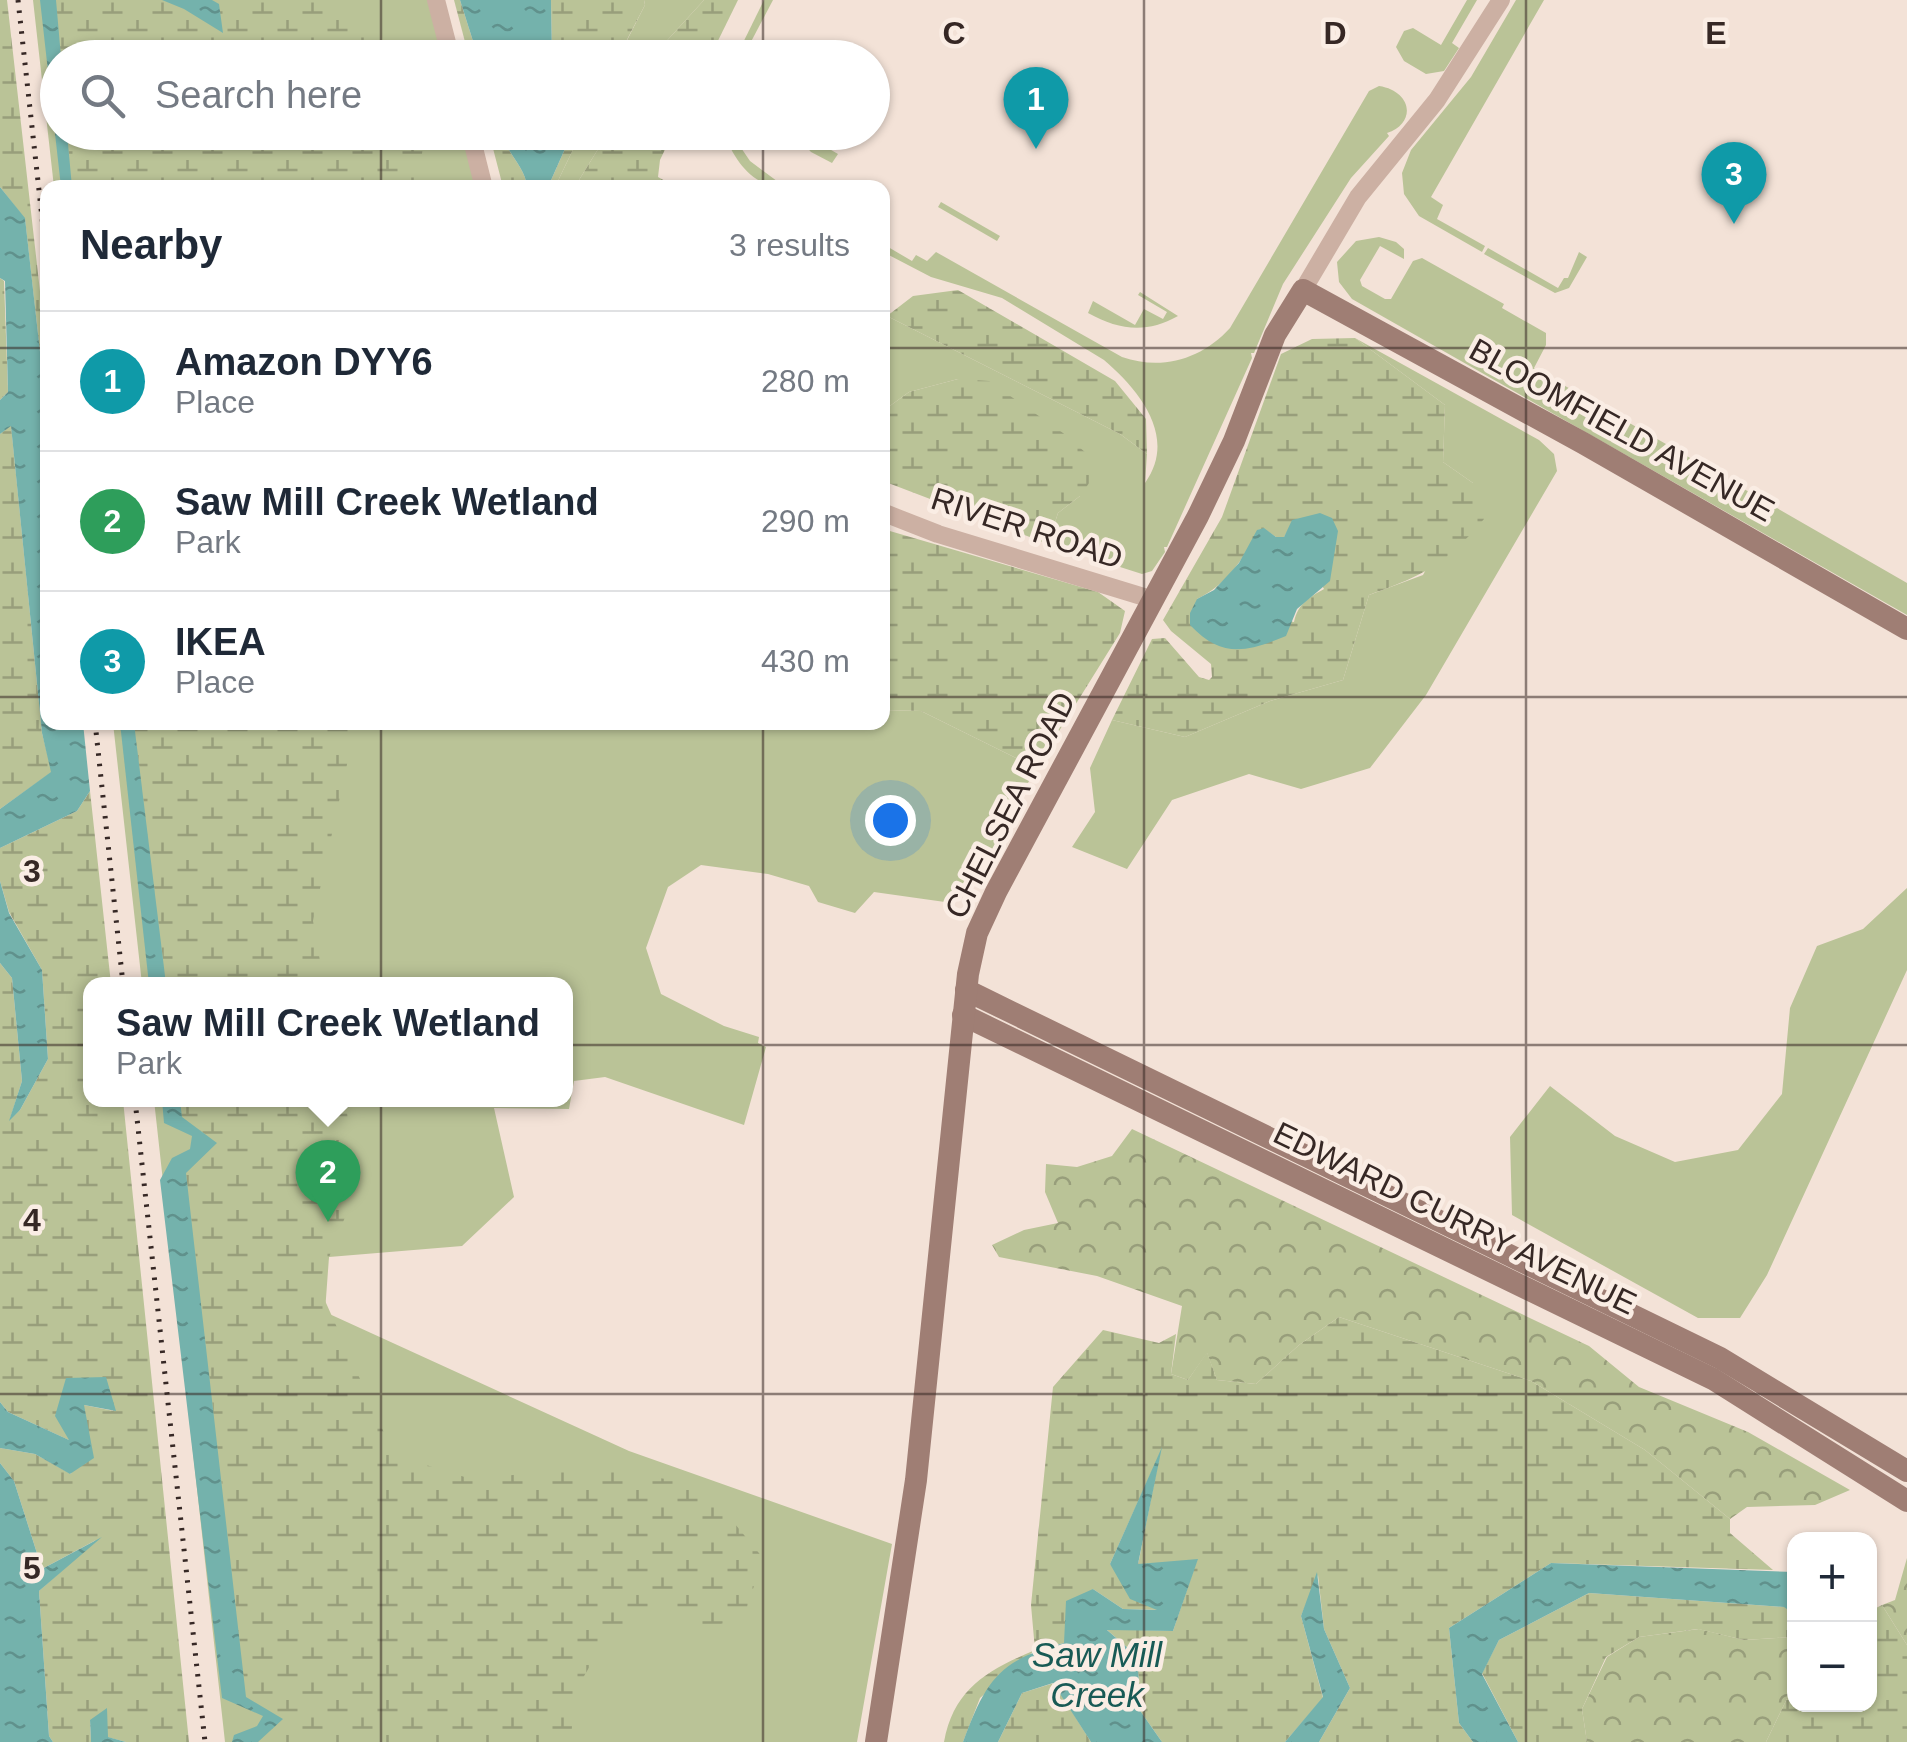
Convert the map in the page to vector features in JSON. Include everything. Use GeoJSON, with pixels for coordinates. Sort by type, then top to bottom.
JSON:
{"type":"FeatureCollection","features":[{"type":"Feature","properties":{"kind":"street"},"geometry":{"type":"LineString","coordinates":[[436,0],[446,40]]}},
{"type":"Feature","properties":{"kind":"street","name":"CHELSEA ROAD"},"geometry":{"type":"LineString","coordinates":[[876,1742],[916,1480],[963,1015],[977,933],[1234,441],[1274,336],[1358,197],[1437,100],[1502,0]]}},
{"type":"Feature","properties":{"kind":"street"},"geometry":{"type":"LineString","coordinates":[[474,150],[482,180]]}},
{"type":"Feature","properties":{"kind":"street","name":"BLOOMFIELD AVENUE"},"geometry":{"type":"LineString","coordinates":[[1303,290],[1583,443],[1907,629]]}},
{"type":"Feature","properties":{"kind":"street","name":"RIVER ROAD"},"geometry":{"type":"LineString","coordinates":[[890,515],[938,534],[1154,600]]}},
{"type":"Feature","properties":{"kind":"street","name":"EDWARD CURRY AVENUE"},"geometry":{"type":"LineString","coordinates":[[966,990],[1228,1130],[1713,1379],[1907,1501]]}},
{"type":"Feature","properties":{"kind":"street","name":"EDWARD CURRY AVENUE"},"geometry":{"type":"LineString","coordinates":[[963,1015],[1228,1130],[1720,1358],[1907,1471]]}},
{"type":"Feature","properties":{"kind":"green space"},"geometry":{"type":"Polygon","coordinates":[[[0,0],[7,0],[40,291],[40,352],[25,219],[0,187],[0,0]]]}},
{"type":"Feature","properties":{"kind":"green space"},"geometry":{"type":"Polygon","coordinates":[[[33,0],[429,0],[440,40],[40,40],[40,62],[33,0]]]}},
{"type":"Feature","properties":{"kind":"green space"},"geometry":{"type":"Polygon","coordinates":[[[56,0],[162,0],[222,33],[219,4],[212,0],[338,0],[346,18],[376,40],[60,40],[56,0]]]}},
{"type":"Feature","properties":{"kind":"green space"},"geometry":{"type":"Polygon","coordinates":[[[454,0],[460,0],[473,40],[465,40],[454,0]]]}},
{"type":"Feature","properties":{"kind":"green space"},"geometry":{"type":"Polygon","coordinates":[[[551,0],[644,0],[627,40],[552,40],[551,0]]]}},
{"type":"Feature","properties":{"kind":"green space"},"geometry":{"type":"Polygon","coordinates":[[[644,0],[704,0],[668,40],[627,40],[644,0]]]}},
{"type":"Feature","properties":{"kind":"green space"},"geometry":{"type":"Polygon","coordinates":[[[704,0],[738,0],[718,40],[668,40],[704,0]]]}},
{"type":"Feature","properties":{"kind":"green space"},"geometry":{"type":"Polygon","coordinates":[[[764,0],[773,0],[752,40],[744,40],[764,0]]]}},
{"type":"Feature","properties":{"kind":"green space"},"geometry":{"type":"Polygon","coordinates":[[[1467,0],[1477,0],[1452,43],[1459,48],[1444,71],[1426,74],[1404,61],[1396,47],[1404,31],[1413,28],[1441,45],[1467,0]]]}},
{"type":"Feature","properties":{"kind":"green space"},"geometry":{"type":"Polygon","coordinates":[[[1516,0],[1544,0],[1431,197],[1443,205],[1437,219],[1485,246],[1482,252],[1419,216],[1404,194],[1402,173],[1411,150],[1471,77],[1516,0]]]}},
{"type":"Feature","properties":{"kind":"green space"},"geometry":{"type":"Polygon","coordinates":[[[1379,86],[1398,94],[1407,108],[1403,122],[1387,133],[1389,136],[1351,178],[1283,284],[1165,552],[1152,571],[1142,574],[1048,544],[1058,513],[1080,496],[958,379],[909,392],[890,406],[890,318],[1120,434],[1147,454],[1145,483],[1154,466],[1156,432],[1141,400],[1104,360],[1002,298],[931,277],[890,256],[890,248],[912,261],[916,255],[927,261],[936,252],[1122,357],[1152,363],[1180,359],[1207,348],[1230,328],[1369,91],[1379,86]]]}},
{"type":"Feature","properties":{"kind":"green space"},"geometry":{"type":"Polygon","coordinates":[[[50,150],[469,150],[477,180],[53,180],[50,150]]]}},
{"type":"Feature","properties":{"kind":"green space"},"geometry":{"type":"Polygon","coordinates":[[[69,150],[423,150],[414,180],[71,180],[69,150]]]}},
{"type":"Feature","properties":{"kind":"green space"},"geometry":{"type":"Polygon","coordinates":[[[493,150],[509,150],[525,180],[501,180],[493,150]]]}},
{"type":"Feature","properties":{"kind":"green space"},"geometry":{"type":"Polygon","coordinates":[[[564,150],[573,150],[558,180],[551,180],[564,150]]]}},
{"type":"Feature","properties":{"kind":"green space"},"geometry":{"type":"Polygon","coordinates":[[[573,150],[598,150],[579,180],[558,180],[573,150]]]}},
{"type":"Feature","properties":{"kind":"green space"},"geometry":{"type":"Polygon","coordinates":[[[598,150],[665,150],[658,177],[663,180],[579,180],[598,150]]]}},
{"type":"Feature","properties":{"kind":"green space"},"geometry":{"type":"Polygon","coordinates":[[[732,150],[743,150],[750,161],[776,180],[758,180],[732,150]]]}},
{"type":"Feature","properties":{"kind":"green space"},"geometry":{"type":"Polygon","coordinates":[[[831,150],[838,154],[832,163],[811,152],[831,150]]]}},
{"type":"Feature","properties":{"kind":"green space"},"geometry":{"type":"Polygon","coordinates":[[[941,202],[1000,236],[997,241],[938,207],[941,202]]]}},
{"type":"Feature","properties":{"kind":"green space"},"geometry":{"type":"Polygon","coordinates":[[[1379,237],[1404,249],[1404,259],[1380,246],[1360,280],[1362,286],[1391,299],[1413,261],[1422,258],[1504,304],[1502,308],[1546,333],[1546,345],[1534,368],[1907,583],[1907,615],[1352,299],[1339,282],[1337,262],[1356,241],[1379,237]]]}},
{"type":"Feature","properties":{"kind":"green space"},"geometry":{"type":"Polygon","coordinates":[[[1488,248],[1558,288],[1568,278],[1579,252],[1587,257],[1569,288],[1555,293],[1484,254],[1488,248]]]}},
{"type":"Feature","properties":{"kind":"green space"},"geometry":{"type":"Polygon","coordinates":[[[0,278],[4,281],[8,392],[0,400],[0,278]]]}},
{"type":"Feature","properties":{"kind":"green space"},"geometry":{"type":"Polygon","coordinates":[[[958,290],[1115,381],[1146,419],[1147,454],[1120,434],[890,318],[913,296],[958,290]]]}},
{"type":"Feature","properties":{"kind":"green space"},"geometry":{"type":"Polygon","coordinates":[[[1140,292],[1178,316],[1155,326],[1133,328],[1088,313],[1093,301],[1135,325],[1144,309],[1163,319],[1167,312],[1138,295],[1140,292]]]}},
{"type":"Feature","properties":{"kind":"green space"},"geometry":{"type":"Polygon","coordinates":[[[1355,338],[1539,440],[1554,454],[1557,471],[1426,695],[1370,768],[1301,789],[1249,774],[1172,800],[1127,869],[1072,847],[1095,812],[1090,768],[1112,720],[1185,737],[1270,701],[1343,680],[1369,595],[1423,575],[1473,483],[1443,462],[1445,405],[1355,338]]]}},
{"type":"Feature","properties":{"kind":"green space"},"geometry":{"type":"Polygon","coordinates":[[[1355,338],[1445,405],[1443,462],[1473,483],[1484,519],[1433,567],[1369,595],[1343,680],[1270,701],[1185,737],[1112,720],[1152,639],[1165,638],[1199,677],[1212,677],[1211,664],[1163,620],[1222,517],[1281,354],[1312,339],[1355,338]],[[1289,528],[1284,537],[1264,529],[1258,530],[1225,579],[1197,599],[1294,622],[1305,602],[1324,589],[1289,528]]]}},
{"type":"Feature","properties":{"kind":"green space"},"geometry":{"type":"Polygon","coordinates":[[[958,379],[989,381],[1063,433],[1101,466],[1080,496],[1058,513],[1048,544],[890,484],[890,406],[909,392],[958,379]]]}},
{"type":"Feature","properties":{"kind":"green space"},"geometry":{"type":"Polygon","coordinates":[[[11,425],[40,730],[52,772],[0,809],[0,434],[11,425]]]}},
{"type":"Feature","properties":{"kind":"green space"},"geometry":{"type":"Polygon","coordinates":[[[890,531],[1098,592],[1125,611],[1120,633],[1036,768],[921,711],[890,710],[890,531]]]}},
{"type":"Feature","properties":{"kind":"green space"},"geometry":{"type":"Polygon","coordinates":[[[890,710],[921,711],[1036,768],[992,850],[985,880],[967,881],[960,900],[955,898],[952,903],[874,892],[855,913],[818,902],[809,886],[768,874],[701,865],[668,887],[646,948],[661,994],[724,1026],[759,1037],[758,1043],[766,1047],[744,1125],[605,1077],[574,1081],[573,1087],[573,977],[141,977],[114,730],[890,730],[890,710]]]}},
{"type":"Feature","properties":{"kind":"green space"},"geometry":{"type":"Polygon","coordinates":[[[135,730],[354,730],[313,921],[323,977],[165,977],[135,730]]]}},
{"type":"Feature","properties":{"kind":"green space"},"geometry":{"type":"Polygon","coordinates":[[[90,791],[110,977],[83,977],[83,1107],[124,1107],[189,1742],[126,1742],[107,1737],[107,1709],[90,1721],[91,1742],[53,1742],[49,1736],[39,1591],[96,1540],[42,1569],[14,1481],[0,1463],[0,1448],[35,1454],[71,1474],[84,1405],[114,1411],[66,1378],[71,1441],[8,1412],[0,1402],[0,963],[12,978],[22,1081],[10,1119],[20,1110],[48,1059],[42,970],[9,912],[0,881],[0,848],[77,811],[90,791]]]}},
{"type":"Feature","properties":{"kind":"green space"},"geometry":{"type":"Polygon","coordinates":[[[1907,888],[1907,970],[1767,1275],[1740,1318],[1698,1318],[1512,1215],[1510,1137],[1550,1086],[1615,1136],[1675,1162],[1738,1150],[1782,1094],[1790,1008],[1817,946],[1863,929],[1907,888]]]}},
{"type":"Feature","properties":{"kind":"green space"},"geometry":{"type":"Polygon","coordinates":[[[155,1107],[569,1107],[494,1108],[514,1197],[462,1246],[329,1257],[325,1312],[629,1451],[892,1544],[857,1742],[225,1742],[155,1107]]]}},
{"type":"Feature","properties":{"kind":"green space"},"geometry":{"type":"Polygon","coordinates":[[[181,1107],[346,1107],[359,1182],[318,1285],[394,1455],[471,1479],[587,1468],[702,1484],[763,1558],[743,1620],[704,1627],[655,1607],[647,1619],[600,1649],[574,1693],[571,1742],[258,1742],[282,1719],[246,1697],[186,1173],[217,1143],[182,1117],[181,1107]]]}},
{"type":"Feature","properties":{"kind":"green space"},"geometry":{"type":"Polygon","coordinates":[[[1132,1129],[1589,1346],[1639,1387],[1748,1432],[1850,1490],[1815,1505],[1747,1507],[1730,1519],[1645,1450],[1531,1381],[1339,1317],[1299,1345],[1256,1384],[1217,1380],[1207,1353],[1188,1380],[1171,1374],[1182,1306],[1097,1276],[999,1257],[992,1245],[1024,1230],[1058,1223],[1045,1192],[1046,1164],[1077,1167],[1112,1156],[1132,1129]]]}},
{"type":"Feature","properties":{"kind":"green space"},"geometry":{"type":"Polygon","coordinates":[[[1339,1317],[1531,1381],[1645,1450],[1730,1519],[1730,1533],[1773,1570],[1551,1563],[1449,1628],[1459,1723],[1473,1742],[1319,1742],[1350,1688],[1324,1629],[1318,1575],[1301,1616],[1323,1698],[1285,1742],[1162,1742],[1141,1712],[1137,1656],[1106,1629],[1173,1631],[1197,1560],[1138,1565],[1160,1453],[1110,1564],[1161,1610],[1123,1609],[1093,1589],[1064,1643],[1035,1650],[1031,1605],[1053,1387],[1103,1330],[1159,1343],[1176,1334],[1171,1374],[1188,1380],[1207,1352],[1217,1380],[1256,1384],[1299,1345],[1339,1317]]]}},
{"type":"Feature","properties":{"kind":"green space"},"geometry":{"type":"Polygon","coordinates":[[[1907,1558],[1907,1645],[1882,1605],[1895,1600],[1907,1558]]]}},
{"type":"Feature","properties":{"kind":"green space"},"geometry":{"type":"Polygon","coordinates":[[[1589,1593],[1787,1609],[1787,1637],[1744,1640],[1698,1629],[1639,1637],[1606,1657],[1582,1709],[1587,1742],[1518,1742],[1482,1673],[1499,1640],[1589,1593]]]}},
{"type":"Feature","properties":{"kind":"green space"},"geometry":{"type":"Polygon","coordinates":[[[1882,1605],[1907,1645],[1907,1742],[1766,1742],[1787,1698],[1787,1712],[1877,1712],[1877,1608],[1882,1605]]]}},
{"type":"Feature","properties":{"kind":"green space"},"geometry":{"type":"Polygon","coordinates":[[[1699,1629],[1744,1640],[1787,1637],[1787,1698],[1766,1742],[1587,1742],[1582,1709],[1607,1657],[1639,1637],[1699,1629]]]}},
{"type":"Feature","properties":{"kind":"green space"},"geometry":{"type":"Polygon","coordinates":[[[1035,1650],[980,1698],[963,1742],[944,1742],[949,1723],[965,1694],[1002,1665],[1035,1650]]]}},
{"type":"Feature","properties":{"kind":"green space"},"geometry":{"type":"Polygon","coordinates":[[[1054,1683],[1091,1742],[998,1742],[1022,1693],[1054,1683]]]}},
{"type":"Feature","properties":{"kind":"water"},"geometry":{"type":"Polygon","coordinates":[[[40,0],[56,0],[60,40],[44,40],[40,0]]]}},
{"type":"Feature","properties":{"kind":"water"},"geometry":{"type":"Polygon","coordinates":[[[162,0],[212,0],[219,4],[223,33],[184,9],[162,0]]]}},
{"type":"Feature","properties":{"kind":"water"},"geometry":{"type":"Polygon","coordinates":[[[460,0],[551,0],[552,40],[473,40],[460,0]]]}},
{"type":"Feature","properties":{"kind":"water"},"geometry":{"type":"Polygon","coordinates":[[[57,150],[69,150],[71,180],[60,180],[57,150]]]}},
{"type":"Feature","properties":{"kind":"water"},"geometry":{"type":"Polygon","coordinates":[[[509,150],[564,150],[551,180],[525,180],[509,150]]]}},
{"type":"Feature","properties":{"kind":"water"},"geometry":{"type":"Polygon","coordinates":[[[0,187],[25,218],[40,352],[40,713],[11,426],[0,434],[0,400],[8,392],[5,281],[0,278],[0,187]]]}},
{"type":"Feature","properties":{"kind":"water"},"geometry":{"type":"Polygon","coordinates":[[[1320,513],[1332,518],[1338,531],[1330,581],[1297,609],[1286,636],[1247,649],[1224,648],[1190,625],[1190,613],[1197,599],[1214,590],[1239,563],[1257,530],[1264,528],[1276,537],[1284,537],[1292,520],[1320,513]]]}},
{"type":"Feature","properties":{"kind":"water"},"geometry":{"type":"Polygon","coordinates":[[[42,730],[84,730],[90,791],[77,811],[0,848],[0,809],[51,772],[42,730]]]}},
{"type":"Feature","properties":{"kind":"water"},"geometry":{"type":"Polygon","coordinates":[[[121,730],[135,730],[165,977],[148,977],[121,730]]]}},
{"type":"Feature","properties":{"kind":"water"},"geometry":{"type":"Polygon","coordinates":[[[0,881],[9,913],[42,970],[48,1059],[20,1110],[9,1121],[22,1081],[12,978],[0,963],[0,881]]]}},
{"type":"Feature","properties":{"kind":"water"},"geometry":{"type":"Polygon","coordinates":[[[163,1107],[181,1107],[182,1117],[217,1143],[186,1173],[246,1697],[283,1719],[258,1742],[232,1742],[234,1735],[257,1726],[263,1716],[222,1698],[160,1180],[172,1158],[190,1149],[192,1136],[164,1123],[163,1107]]]}},
{"type":"Feature","properties":{"kind":"water"},"geometry":{"type":"Polygon","coordinates":[[[106,1377],[116,1411],[84,1405],[94,1458],[70,1474],[35,1454],[0,1448],[0,1402],[8,1412],[69,1440],[55,1416],[66,1378],[106,1377]]]}},
{"type":"Feature","properties":{"kind":"water","name":"Saw Mill Creek"},"geometry":{"type":"Polygon","coordinates":[[[1162,1447],[1138,1564],[1198,1559],[1173,1631],[1107,1630],[1137,1656],[1141,1712],[1162,1742],[1091,1742],[1053,1683],[1022,1693],[998,1742],[963,1742],[979,1703],[997,1676],[1024,1657],[1064,1643],[1066,1601],[1093,1589],[1123,1609],[1157,1610],[1130,1599],[1110,1564],[1162,1447]]]}},
{"type":"Feature","properties":{"kind":"water"},"geometry":{"type":"Polygon","coordinates":[[[0,1463],[14,1481],[42,1569],[102,1537],[39,1591],[49,1736],[53,1742],[0,1742],[0,1463]]]}},
{"type":"Feature","properties":{"kind":"water"},"geometry":{"type":"Polygon","coordinates":[[[1551,1563],[1787,1572],[1787,1609],[1589,1593],[1499,1640],[1482,1674],[1518,1742],[1473,1742],[1459,1723],[1449,1628],[1551,1563]]]}},
{"type":"Feature","properties":{"kind":"water"},"geometry":{"type":"Polygon","coordinates":[[[1317,1572],[1324,1629],[1350,1688],[1319,1742],[1285,1742],[1323,1697],[1301,1616],[1317,1572]]]}},
{"type":"Feature","properties":{"kind":"water"},"geometry":{"type":"Polygon","coordinates":[[[107,1708],[108,1737],[126,1742],[91,1742],[90,1720],[107,1708]]]}},
{"type":"Feature","properties":{"kind":"railway"},"geometry":{"type":"LineString","coordinates":[[18,0],[40,199]]}},
{"type":"Feature","properties":{"kind":"railway"},"geometry":{"type":"LineString","coordinates":[[96,730],[122,977]]}},
{"type":"Feature","properties":{"kind":"railway"},"geometry":{"type":"LineString","coordinates":[[136,1107],[205,1742]]}},
{"type":"Feature","properties":{"kind":"place","name":"Amazon DYY6"},"geometry":{"type":"Point","coordinates":[1036,149]}},
{"type":"Feature","properties":{"kind":"place","name":"IKEA"},"geometry":{"type":"Point","coordinates":[1734,224]}},
{"type":"Feature","properties":{"kind":"place","name":"Saw Mill Creek Wetland"},"geometry":{"type":"Point","coordinates":[328,1222]}}]}
